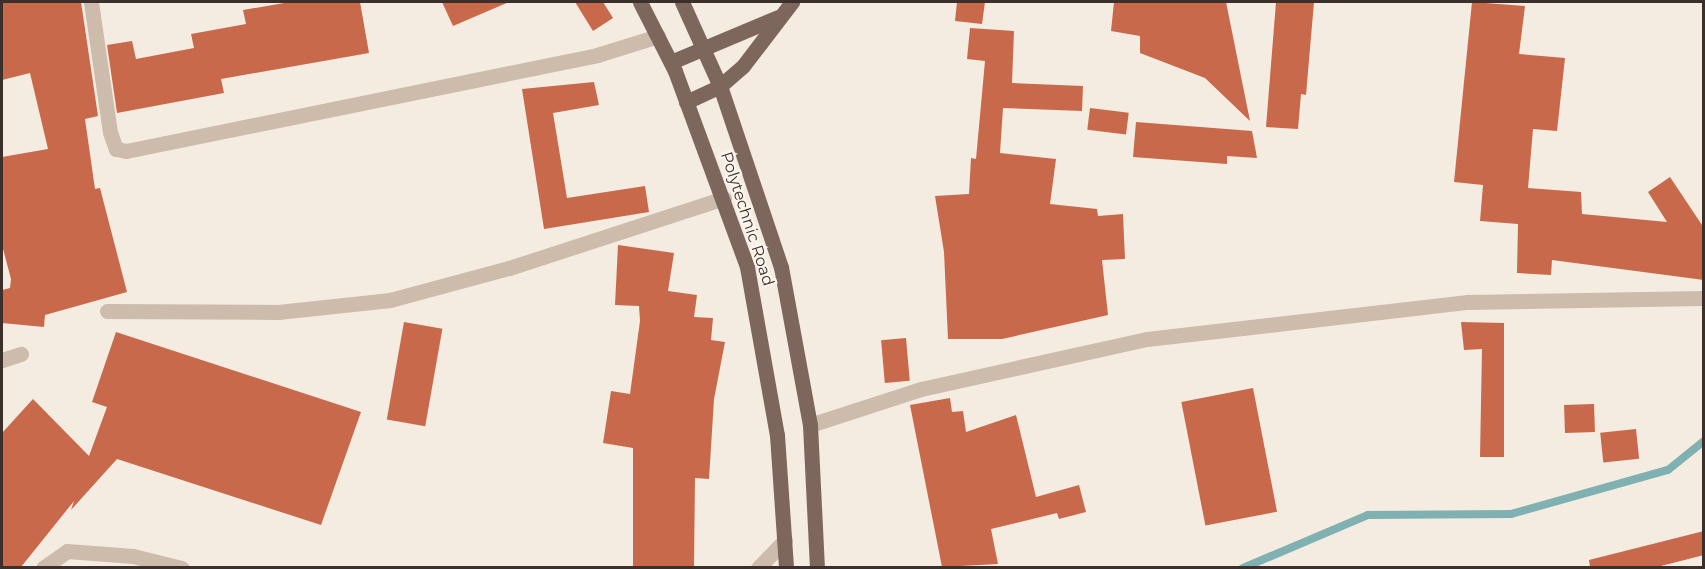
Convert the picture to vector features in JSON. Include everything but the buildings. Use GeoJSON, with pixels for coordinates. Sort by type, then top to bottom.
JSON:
{"type":"FeatureCollection","features":[{"type":"Feature","properties":{"kind":"main road","name":"Polytechnic Road"},"geometry":{"type":"LineString","coordinates":[[640,2],[671,62],[724,198],[762,330],[786,567]]}},
{"type":"Feature","properties":{"kind":"main road","name":"Polytechnic Road"},"geometry":{"type":"LineString","coordinates":[[682,2],[720,86],[782,267],[810,425],[817,567]]}},
{"type":"Feature","properties":{"kind":"main road"},"geometry":{"type":"LineString","coordinates":[[686,102],[720,86],[743,66],[778,17],[792,2]]}},
{"type":"Feature","properties":{"kind":"main road"},"geometry":{"type":"LineString","coordinates":[[671,62],[778,17]]}},
{"type":"Feature","properties":{"kind":"street"},"geometry":{"type":"LineString","coordinates":[[91,2],[110,132],[116,149],[126,151],[597,56],[658,36]]}},
{"type":"Feature","properties":{"kind":"street"},"geometry":{"type":"LineString","coordinates":[[107,311],[278,312],[390,300],[509,268],[724,198]]}},
{"type":"Feature","properties":{"kind":"street"},"geometry":{"type":"LineString","coordinates":[[810,425],[921,389],[1147,339],[1467,302],[1704,298]]}},
{"type":"Feature","properties":{"kind":"street"},"geometry":{"type":"LineString","coordinates":[[2,360],[21,354]]}},
{"type":"Feature","properties":{"kind":"street"},"geometry":{"type":"LineString","coordinates":[[758,567],[785,540]]}},
{"type":"Feature","properties":{"kind":"street"},"geometry":{"type":"LineString","coordinates":[[43,567],[67,551],[134,556],[182,567]]}},
{"type":"Feature","properties":{"kind":"waterway"},"geometry":{"type":"LineString","coordinates":[[1243,568],[1368,515],[1511,514],[1668,470],[1704,441]]}}]}
